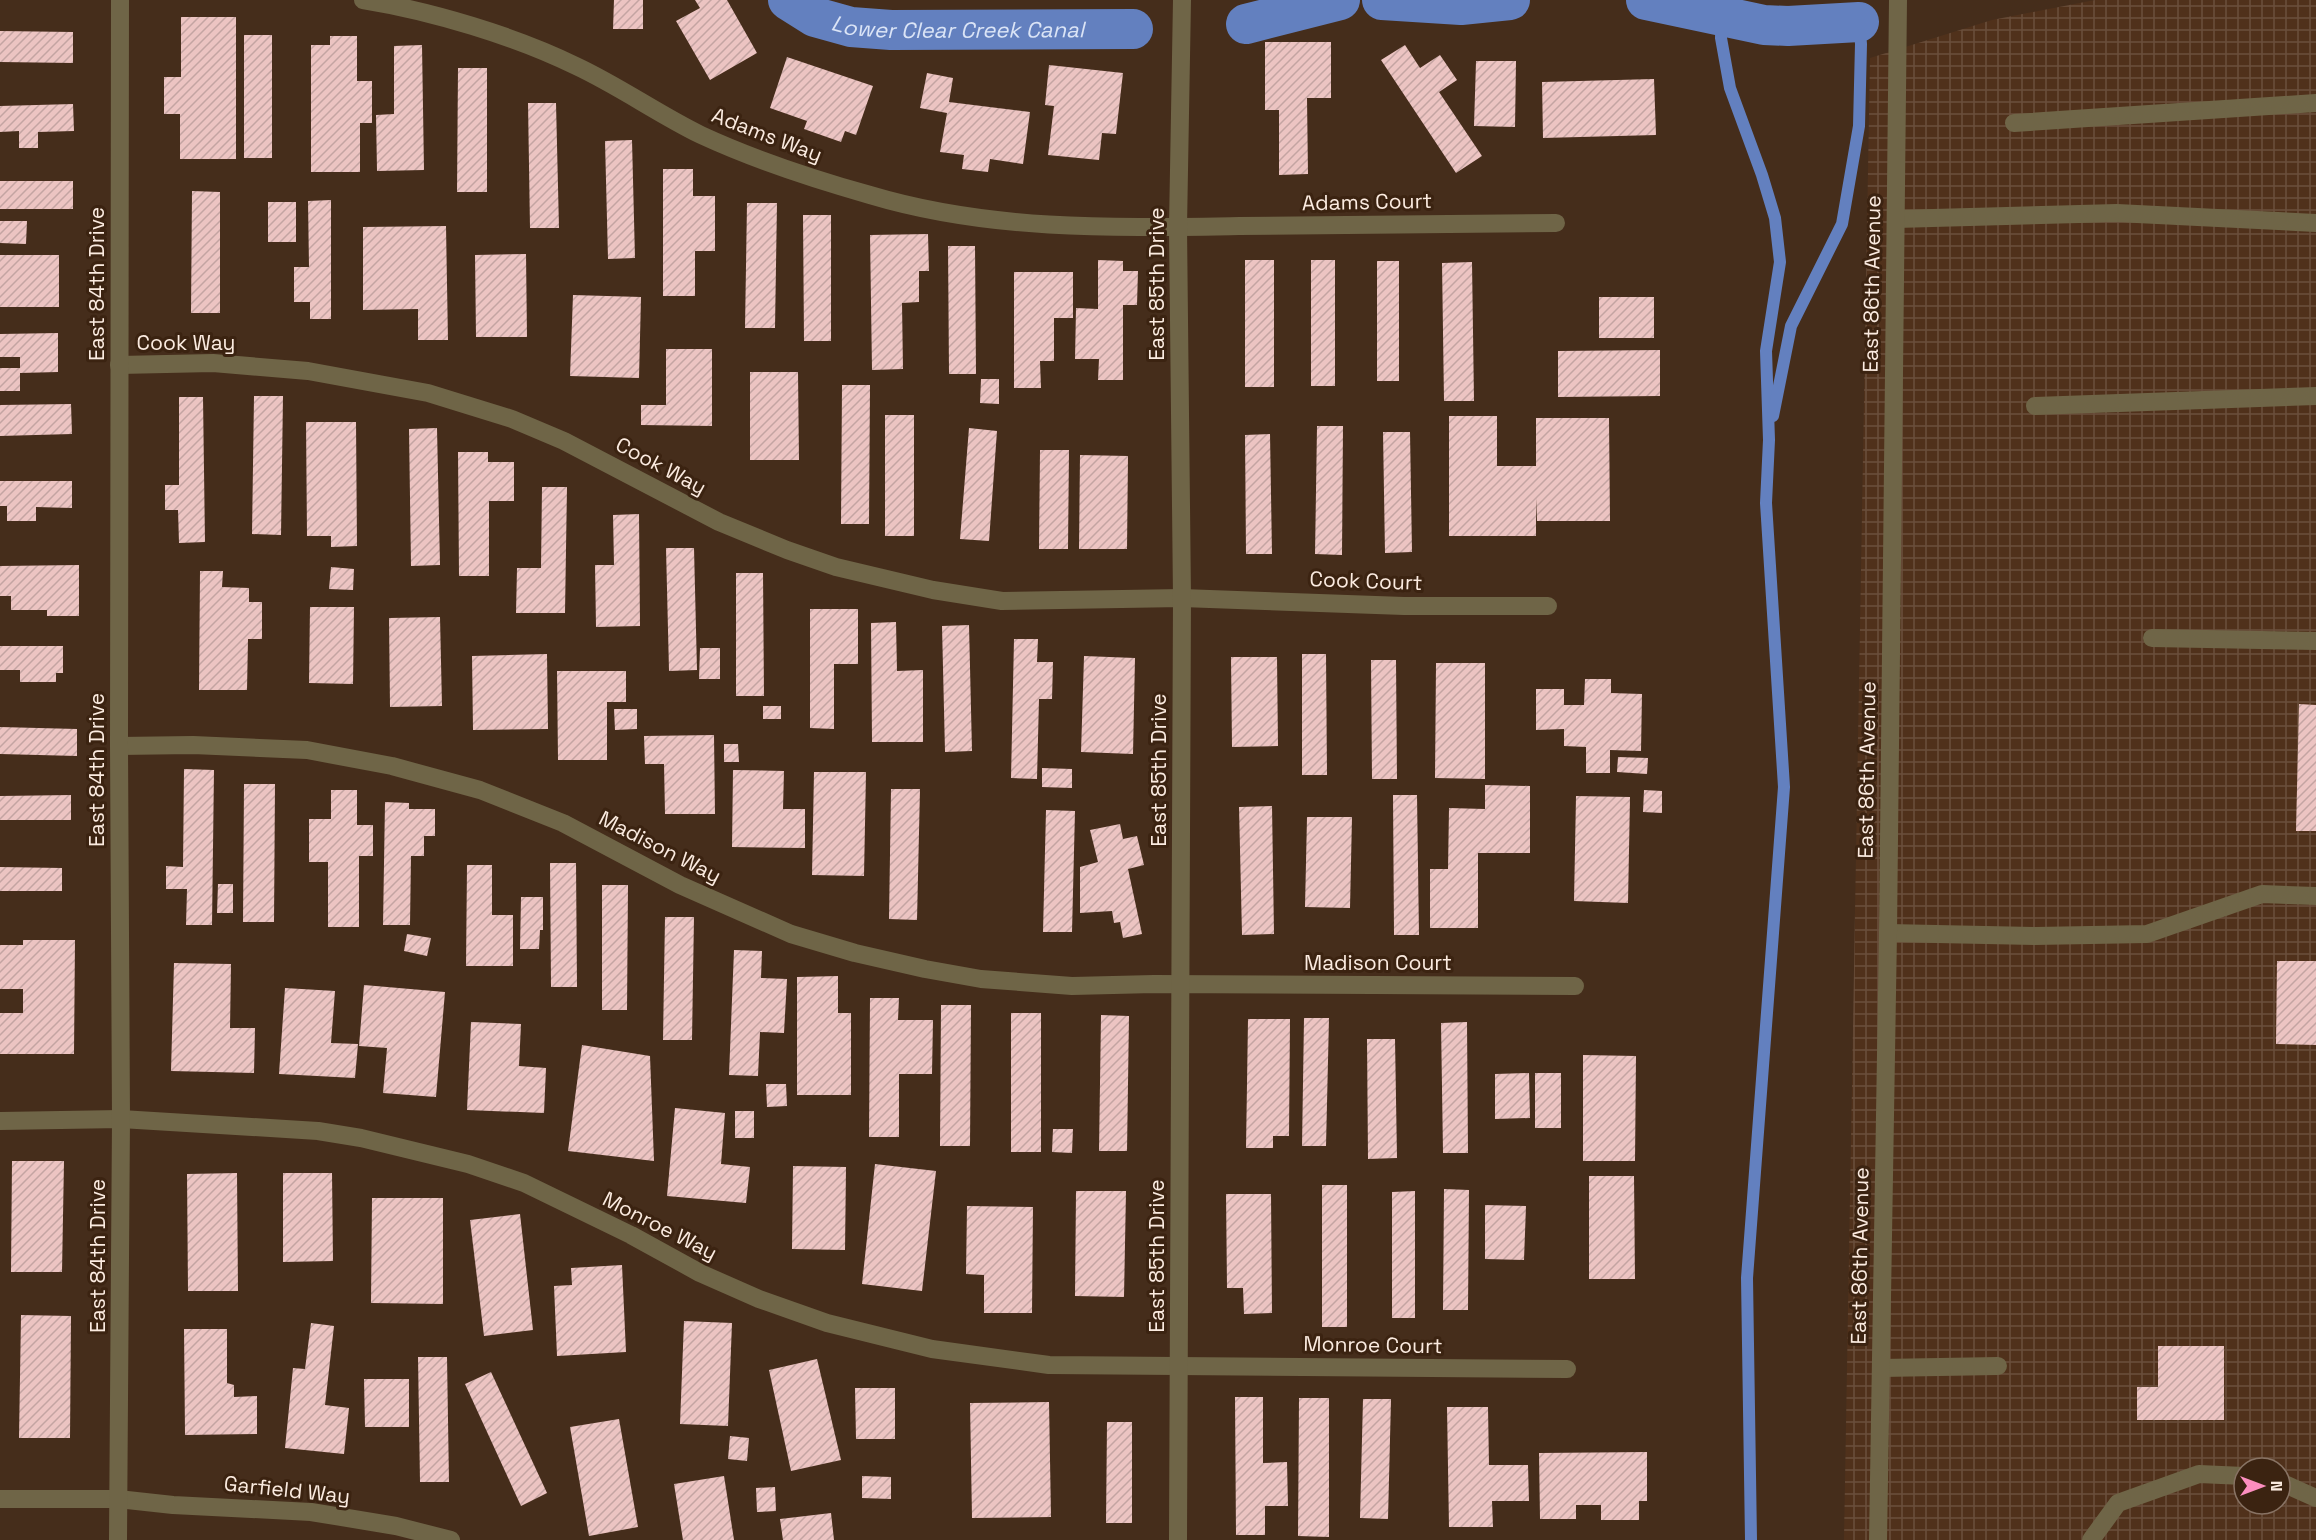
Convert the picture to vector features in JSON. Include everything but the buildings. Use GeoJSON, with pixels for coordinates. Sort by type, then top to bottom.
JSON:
{"type":"FeatureCollection","features":[{"type":"Feature","properties":{"kind":"street","name":"East 84th Drive"},"geometry":{"type":"LineString","coordinates":[[118,1540],[121,1119],[120,0]]}},
{"type":"Feature","properties":{"kind":"street","name":"Adams Way"},"geometry":{"type":"LineString","coordinates":[[363,0],[402,6],[500,36],[575,65],[699,134],[738,151],[871,196],[938,212],[1052,226],[1178,227]]}},
{"type":"Feature","properties":{"kind":"street","name":"East 85th Drive"},"geometry":{"type":"LineString","coordinates":[[1178,1540],[1182,598],[1178,227],[1182,0]]}},
{"type":"Feature","properties":{"kind":"street","name":"East 86th Avenue"},"geometry":{"type":"LineString","coordinates":[[1878,1540],[1888,933],[1898,0]]}},
{"type":"Feature","properties":{"kind":"street"},"geometry":{"type":"LineString","coordinates":[[2014,123],[2316,103]]}},
{"type":"Feature","properties":{"kind":"street"},"geometry":{"type":"LineString","coordinates":[[1896,219],[2117,213],[2316,223]]}},
{"type":"Feature","properties":{"kind":"street","name":"Adams Court"},"geometry":{"type":"LineString","coordinates":[[1178,227],[1556,223]]}},
{"type":"Feature","properties":{"kind":"street","name":"Cook Way"},"geometry":{"type":"LineString","coordinates":[[119,365],[213,363],[308,371],[428,393],[512,419],[564,441],[719,522],[787,550],[836,567],[933,590],[1002,601],[1182,598]]}},
{"type":"Feature","properties":{"kind":"street"},"geometry":{"type":"LineString","coordinates":[[2035,406],[2316,396]]}},
{"type":"Feature","properties":{"kind":"street","name":"Cook Court"},"geometry":{"type":"LineString","coordinates":[[1182,598],[1404,606],[1548,606]]}},
{"type":"Feature","properties":{"kind":"street"},"geometry":{"type":"LineString","coordinates":[[2152,638],[2316,641]]}},
{"type":"Feature","properties":{"kind":"street","name":"Madison Way"},"geometry":{"type":"LineString","coordinates":[[119,746],[193,745],[307,750],[392,766],[480,790],[563,823],[680,885],[791,934],[855,953],[925,969],[981,979],[1071,986],[1181,984]]}},
{"type":"Feature","properties":{"kind":"street"},"geometry":{"type":"LineString","coordinates":[[1888,933],[2035,936],[2147,934],[2262,894],[2316,896]]}},
{"type":"Feature","properties":{"kind":"street","name":"Madison Court"},"geometry":{"type":"LineString","coordinates":[[1181,984],[1575,986]]}},
{"type":"Feature","properties":{"kind":"street","name":"Monroe Way"},"geometry":{"type":"LineString","coordinates":[[0,1120],[121,1119],[318,1131],[361,1138],[468,1164],[524,1183],[631,1235],[700,1273],[759,1299],[827,1323],[932,1349],[1049,1365],[1179,1365]]}},
{"type":"Feature","properties":{"kind":"street","name":"Monroe Court"},"geometry":{"type":"LineString","coordinates":[[1179,1365],[1567,1370]]}},
{"type":"Feature","properties":{"kind":"street"},"geometry":{"type":"LineString","coordinates":[[1881,1368],[1998,1366]]}},
{"type":"Feature","properties":{"kind":"street"},"geometry":{"type":"LineString","coordinates":[[2091,1540],[2118,1503],[2199,1474],[2232,1475]]}},
{"type":"Feature","properties":{"kind":"street"},"geometry":{"type":"LineString","coordinates":[[2292,1487],[2316,1498]]}},
{"type":"Feature","properties":{"kind":"street","name":"Garfield Way"},"geometry":{"type":"LineString","coordinates":[[0,1499],[118,1499],[173,1505],[310,1512],[396,1526],[451,1540]]}},
{"type":"Feature","properties":{"kind":"shaded area"},"geometry":{"type":"Polygon","coordinates":[[[2095,0],[2316,0],[2316,1540],[1844,1540],[1870,58],[1992,20],[2095,0]]]}},
{"type":"Feature","properties":{"kind":"waterway","name":"Lower Clear Creek Canal"},"geometry":{"type":"LineString","coordinates":[[788,0],[815,17],[851,27],[891,30],[1133,29]]}},
{"type":"Feature","properties":{"kind":"waterway","name":"Lower Clear Creek Canal"},"geometry":{"type":"LineString","coordinates":[[1246,24],[1340,0]]}},
{"type":"Feature","properties":{"kind":"waterway","name":"Lower Clear Creek Canal"},"geometry":{"type":"LineString","coordinates":[[1382,0],[1461,5],[1510,0]]}},
{"type":"Feature","properties":{"kind":"waterway","name":"Lower Clear Creek Canal"},"geometry":{"type":"LineString","coordinates":[[1646,0],[1764,25],[1859,22]]}},
{"type":"Feature","properties":{"kind":"waterway"},"geometry":{"type":"LineString","coordinates":[[1722,0],[1721,38],[1730,88],[1775,218],[1780,262],[1766,351],[1769,440],[1766,503],[1784,787],[1747,1278],[1751,1540]]}},
{"type":"Feature","properties":{"kind":"waterway"},"geometry":{"type":"LineString","coordinates":[[1773,416],[1791,326],[1842,224],[1859,126],[1861,44],[1859,22]]}}]}
